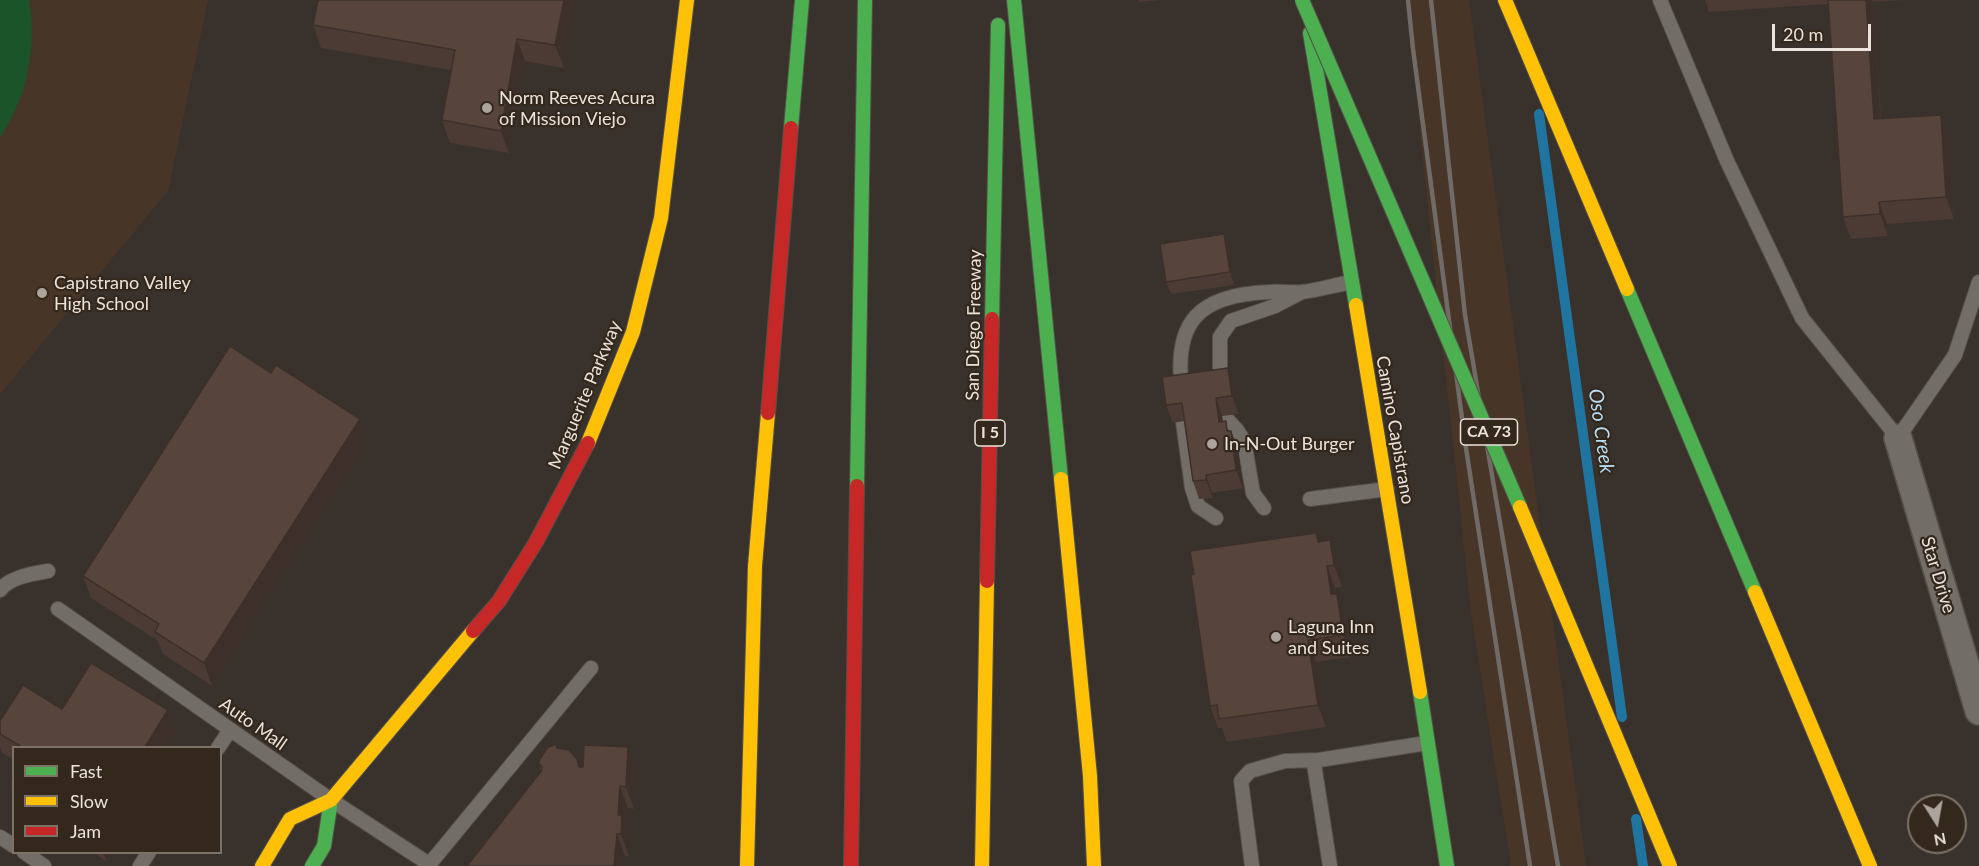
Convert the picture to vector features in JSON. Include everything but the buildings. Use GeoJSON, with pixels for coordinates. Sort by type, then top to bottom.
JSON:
{"type":"FeatureCollection","features":[{"type":"Feature","properties":{"kind":"main road","name":"Marguerite Parkway"},"geometry":{"type":"LineString","coordinates":[[262,866],[290,819],[331,800],[499,601],[536,542],[586,448],[633,332],[661,218],[687,0]]}},
{"type":"Feature","properties":{"kind":"main road"},"geometry":{"type":"LineString","coordinates":[[747,866],[755,566],[802,0]]}},
{"type":"Feature","properties":{"kind":"main road"},"geometry":{"type":"LineString","coordinates":[[851,866],[866,0]]}},
{"type":"Feature","properties":{"kind":"main road"},"geometry":{"type":"LineString","coordinates":[[1014,0],[1090,776],[1094,866]]}},
{"type":"Feature","properties":{"kind":"main road","name":"Camino Capistrano"},"geometry":{"type":"LineString","coordinates":[[1304,0],[1387,489],[1447,866]]}},
{"type":"Feature","properties":{"kind":"main road","name":"CA 73"},"geometry":{"type":"LineString","coordinates":[[1304,0],[1513,489],[1670,866]]}},
{"type":"Feature","properties":{"kind":"main road"},"geometry":{"type":"LineString","coordinates":[[1505,0],[1870,866]]}},
{"type":"Feature","properties":{"kind":"main road","name":"San Diego Freeway"},"geometry":{"type":"LineString","coordinates":[[982,866],[998,12]]}},
{"type":"Feature","properties":{"kind":"main road"},"geometry":{"type":"LineString","coordinates":[[312,866],[324,846],[331,800]]}},
{"type":"Feature","properties":{"kind":"street","name":"Star Drive"},"geometry":{"type":"LineString","coordinates":[[1898,438],[1979,711]]}},
{"type":"Feature","properties":{"kind":"lane"},"geometry":{"type":"LineString","coordinates":[[1660,0],[1727,160],[1802,318],[1898,438],[1955,354],[1979,282]]}},
{"type":"Feature","properties":{"kind":"lane"},"geometry":{"type":"LineString","coordinates":[[1182,393],[1179,363],[1182,337],[1194,317],[1207,305],[1228,298],[1266,292],[1302,292],[1352,282]]}},
{"type":"Feature","properties":{"kind":"lane"},"geometry":{"type":"LineString","coordinates":[[1220,387],[1220,337],[1231,321],[1275,306],[1302,292]]}},
{"type":"Feature","properties":{"kind":"lane"},"geometry":{"type":"LineString","coordinates":[[1224,416],[1244,441],[1253,493],[1264,508]]}},
{"type":"Feature","properties":{"kind":"lane"},"geometry":{"type":"LineString","coordinates":[[1183,422],[1192,488],[1198,506],[1216,518]]}},
{"type":"Feature","properties":{"kind":"lane"},"geometry":{"type":"LineString","coordinates":[[1310,500],[1387,489]]}},
{"type":"Feature","properties":{"kind":"lane"},"geometry":{"type":"LineString","coordinates":[[0,590],[4,585],[27,575],[48,571]]}},
{"type":"Feature","properties":{"kind":"lane","name":"Auto Mall"},"geometry":{"type":"LineString","coordinates":[[58,609],[428,865]]}},
{"type":"Feature","properties":{"kind":"lane"},"geometry":{"type":"LineString","coordinates":[[428,865],[591,668]]}},
{"type":"Feature","properties":{"kind":"lane"},"geometry":{"type":"LineString","coordinates":[[219,746],[230,730]]}},
{"type":"Feature","properties":{"kind":"lane"},"geometry":{"type":"LineString","coordinates":[[1252,866],[1241,781],[1250,771],[1285,761],[1319,760],[1427,744]]}},
{"type":"Feature","properties":{"kind":"lane"},"geometry":{"type":"LineString","coordinates":[[1319,760],[1314,764],[1330,866]]}},
{"type":"Feature","properties":{"kind":"lane"},"geometry":{"type":"LineString","coordinates":[[27,854],[44,866]]}},
{"type":"Feature","properties":{"kind":"shaded area","name":"Capistrano Valley High School"},"geometry":{"type":"Polygon","coordinates":[[[0,0],[208,0],[168,191],[0,394],[0,0]]]}},
{"type":"Feature","properties":{"kind":"shaded area"},"geometry":{"type":"Polygon","coordinates":[[[1406,0],[1469,0],[1586,866],[1511,866],[1471,612],[1406,0]]]}},
{"type":"Feature","properties":{"kind":"green space"},"geometry":{"type":"Polygon","coordinates":[[[0,0],[29,0],[32,35],[28,71],[23,89],[17,106],[0,137],[0,0]]]}},
{"type":"Feature","properties":{"kind":"waterway","name":"Oso Creek"},"geometry":{"type":"LineString","coordinates":[[1539,114],[1622,717]]}},
{"type":"Feature","properties":{"kind":"waterway","name":"Oso Creek"},"geometry":{"type":"LineString","coordinates":[[1636,819],[1643,866]]}},
{"type":"Feature","properties":{"kind":"railway"},"geometry":{"type":"LineString","coordinates":[[1408,0],[1466,448],[1530,866]]}},
{"type":"Feature","properties":{"kind":"railway"},"geometry":{"type":"LineString","coordinates":[[1431,0],[1465,315],[1558,866]]}},
{"type":"Feature","properties":{"kind":"traffic: fast"},"geometry":{"type":"LineString","coordinates":[[791,128],[802,0]]}},
{"type":"Feature","properties":{"kind":"traffic: fast"},"geometry":{"type":"LineString","coordinates":[[857,486],[865,0]]}},
{"type":"Feature","properties":{"kind":"traffic: fast"},"geometry":{"type":"LineString","coordinates":[[1014,0],[1061,479]]}},
{"type":"Feature","properties":{"kind":"traffic: fast"},"geometry":{"type":"LineString","coordinates":[[1302,0],[1520,507]]}},
{"type":"Feature","properties":{"kind":"traffic: fast"},"geometry":{"type":"LineString","coordinates":[[992,319],[998,25]]}},
{"type":"Feature","properties":{"kind":"traffic: fast"},"geometry":{"type":"LineString","coordinates":[[1310,33],[1356,305]]}},
{"type":"Feature","properties":{"kind":"traffic: fast"},"geometry":{"type":"LineString","coordinates":[[1627,289],[1755,592]]}},
{"type":"Feature","properties":{"kind":"traffic: fast"},"geometry":{"type":"LineString","coordinates":[[1420,692],[1447,866]]}},
{"type":"Feature","properties":{"kind":"traffic: fast"},"geometry":{"type":"LineString","coordinates":[[312,866],[324,846],[331,800]]}},
{"type":"Feature","properties":{"kind":"traffic: slow"},"geometry":{"type":"LineString","coordinates":[[588,443],[633,332],[661,218],[687,0]]}},
{"type":"Feature","properties":{"kind":"traffic: slow"},"geometry":{"type":"LineString","coordinates":[[1505,0],[1627,289]]}},
{"type":"Feature","properties":{"kind":"traffic: slow"},"geometry":{"type":"LineString","coordinates":[[1356,305],[1420,692]]}},
{"type":"Feature","properties":{"kind":"traffic: slow"},"geometry":{"type":"LineString","coordinates":[[747,866],[755,566],[768,413]]}},
{"type":"Feature","properties":{"kind":"traffic: slow"},"geometry":{"type":"LineString","coordinates":[[1061,479],[1090,776],[1094,866]]}},
{"type":"Feature","properties":{"kind":"traffic: slow"},"geometry":{"type":"LineString","coordinates":[[1520,507],[1670,866]]}},
{"type":"Feature","properties":{"kind":"traffic: slow"},"geometry":{"type":"LineString","coordinates":[[982,866],[987,581]]}},
{"type":"Feature","properties":{"kind":"traffic: slow"},"geometry":{"type":"LineString","coordinates":[[1755,592],[1870,866]]}},
{"type":"Feature","properties":{"kind":"traffic: slow"},"geometry":{"type":"LineString","coordinates":[[262,866],[290,819],[331,800],[473,631]]}},
{"type":"Feature","properties":{"kind":"traffic: jam"},"geometry":{"type":"LineString","coordinates":[[768,413],[791,128]]}},
{"type":"Feature","properties":{"kind":"traffic: jam"},"geometry":{"type":"LineString","coordinates":[[987,581],[992,319]]}},
{"type":"Feature","properties":{"kind":"traffic: jam"},"geometry":{"type":"LineString","coordinates":[[473,631],[499,601],[536,542],[588,443]]}},
{"type":"Feature","properties":{"kind":"traffic: jam"},"geometry":{"type":"LineString","coordinates":[[851,866],[857,486]]}},
{"type":"Feature","properties":{"kind":"place","name":"Norm Reeves Acura of Mission Viejo"},"geometry":{"type":"Point","coordinates":[487,108]}},
{"type":"Feature","properties":{"kind":"place","name":"Capistrano Valley High School"},"geometry":{"type":"Point","coordinates":[42,293]}},
{"type":"Feature","properties":{"kind":"place","name":"In-N-Out Burger"},"geometry":{"type":"Point","coordinates":[1212,444]}},
{"type":"Feature","properties":{"kind":"place","name":"Laguna Inn and Suites"},"geometry":{"type":"Point","coordinates":[1276,637]}}]}
